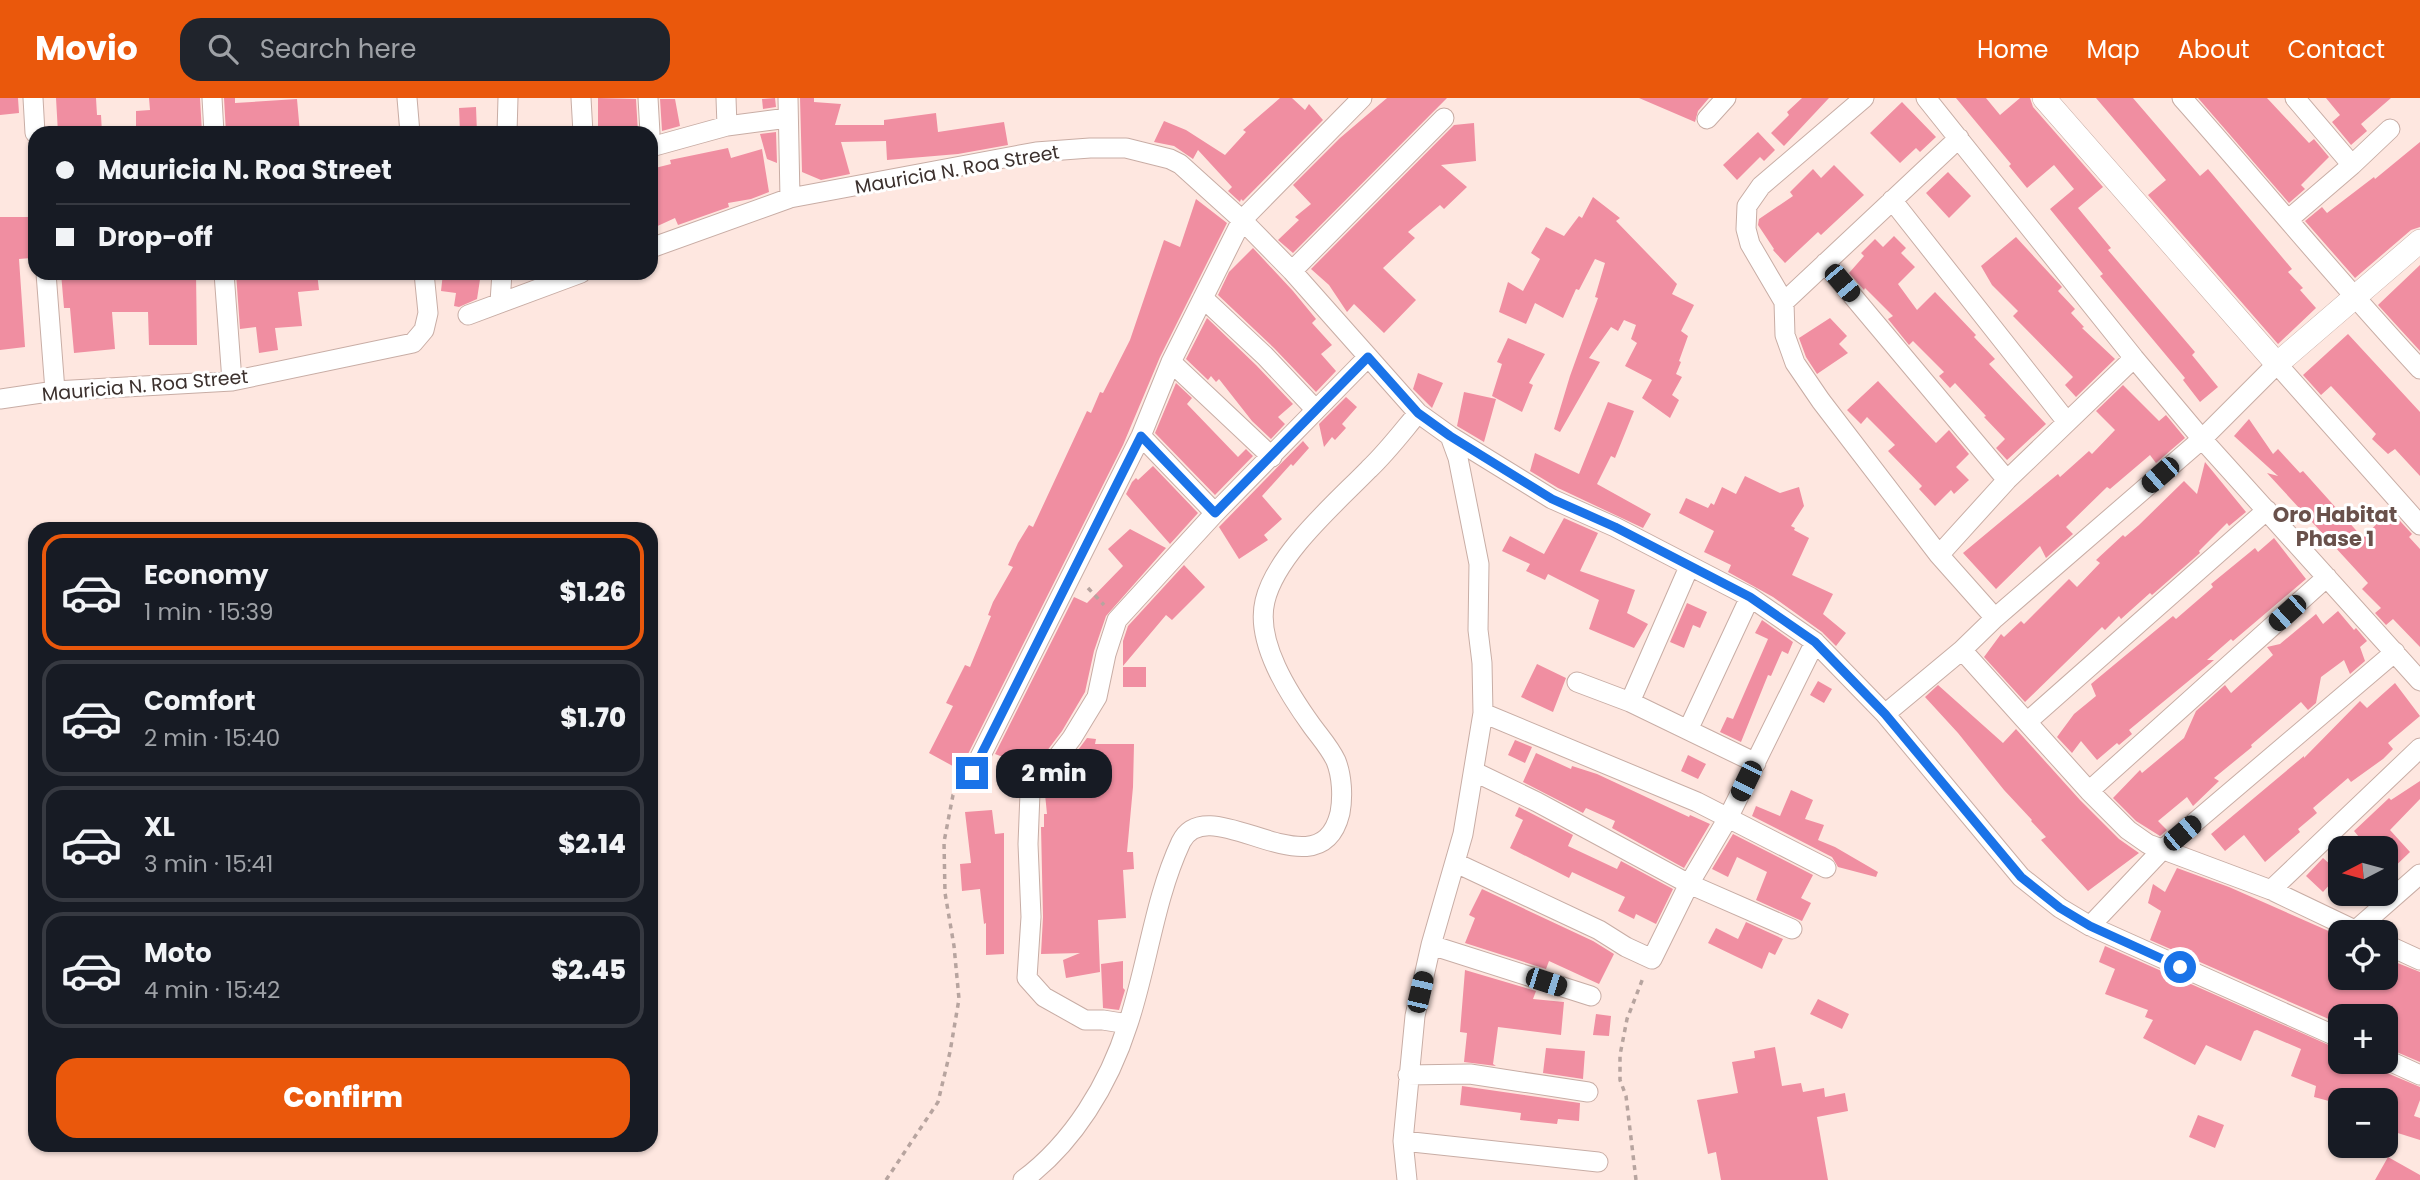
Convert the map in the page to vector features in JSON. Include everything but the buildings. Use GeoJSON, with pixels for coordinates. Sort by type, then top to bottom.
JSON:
{"type":"FeatureCollection","features":[{"type":"Feature","properties":{"kind":"street"},"geometry":{"type":"LineString","coordinates":[[33,98],[35,126]]}},
{"type":"Feature","properties":{"kind":"street"},"geometry":{"type":"LineString","coordinates":[[212,98],[214,126]]}},
{"type":"Feature","properties":{"kind":"street"},"geometry":{"type":"LineString","coordinates":[[407,98],[409,126]]}},
{"type":"Feature","properties":{"kind":"street"},"geometry":{"type":"LineString","coordinates":[[507,126],[508,98]]}},
{"type":"Feature","properties":{"kind":"street"},"geometry":{"type":"LineString","coordinates":[[581,98],[583,126]]}},
{"type":"Feature","properties":{"kind":"street"},"geometry":{"type":"LineString","coordinates":[[648,98],[650,126]]}},
{"type":"Feature","properties":{"kind":"street"},"geometry":{"type":"LineString","coordinates":[[726,98],[727,126]]}},
{"type":"Feature","properties":{"kind":"street"},"geometry":{"type":"LineString","coordinates":[[788,98],[790,198]]}},
{"type":"Feature","properties":{"kind":"street"},"geometry":{"type":"LineString","coordinates":[[972,773],[1141,436],[1171,362],[1242,220],[1362,98]]}},
{"type":"Feature","properties":{"kind":"street"},"geometry":{"type":"LineString","coordinates":[[1707,119],[1727,98]]}},
{"type":"Feature","properties":{"kind":"street"},"geometry":{"type":"LineString","coordinates":[[1864,98],[1761,186],[1748,206],[1746,229],[1750,244],[1784,302],[1785,335],[1795,363],[1939,555],[1995,618]]}},
{"type":"Feature","properties":{"kind":"street"},"geometry":{"type":"LineString","coordinates":[[1926,98],[2202,439],[2420,681]]}},
{"type":"Feature","properties":{"kind":"street"},"geometry":{"type":"LineString","coordinates":[[2044,98],[2420,525]]}},
{"type":"Feature","properties":{"kind":"street"},"geometry":{"type":"LineString","coordinates":[[2182,98],[2289,219],[2355,299],[2420,369]]}},
{"type":"Feature","properties":{"kind":"street"},"geometry":{"type":"LineString","coordinates":[[2295,98],[2352,166]]}},
{"type":"Feature","properties":{"kind":"street"},"geometry":{"type":"LineString","coordinates":[[658,145],[727,126],[788,118]]}},
{"type":"Feature","properties":{"kind":"street"},"geometry":{"type":"LineString","coordinates":[[1292,271],[1444,118]]}},
{"type":"Feature","properties":{"kind":"street"},"geometry":{"type":"LineString","coordinates":[[2289,219],[2352,166],[2390,129]]}},
{"type":"Feature","properties":{"kind":"street"},"geometry":{"type":"LineString","coordinates":[[1784,302],[1959,138]]}},
{"type":"Feature","properties":{"kind":"street","name":"Mauricia N. Roa Street"},"geometry":{"type":"LineString","coordinates":[[658,245],[790,198],[1037,152],[1126,148],[1170,159],[1180,164],[1242,220],[1292,271],[1418,413],[1552,499],[1615,527],[1750,597],[1815,642],[1885,714],[2021,877],[2060,908],[2090,926],[2328,1033]]}},
{"type":"Feature","properties":{"kind":"street"},"geometry":{"type":"LineString","coordinates":[[1892,200],[2067,422]]}},
{"type":"Feature","properties":{"kind":"street"},"geometry":{"type":"LineString","coordinates":[[1885,714],[1962,650],[1995,618],[2202,439],[2277,364],[2420,241]]}},
{"type":"Feature","properties":{"kind":"street"},"geometry":{"type":"LineString","coordinates":[[1825,263],[2007,480]]}},
{"type":"Feature","properties":{"kind":"street"},"geometry":{"type":"LineString","coordinates":[[47,280],[55,391]]}},
{"type":"Feature","properties":{"kind":"street"},"geometry":{"type":"LineString","coordinates":[[225,280],[232,381]]}},
{"type":"Feature","properties":{"kind":"street","name":"Mauricia N. Roa Street"},"geometry":{"type":"LineString","coordinates":[[0,399],[55,391],[232,381],[413,343],[424,330],[428,313],[425,280]]}},
{"type":"Feature","properties":{"kind":"street"},"geometry":{"type":"LineString","coordinates":[[500,302],[502,280]]}},
{"type":"Feature","properties":{"kind":"street"},"geometry":{"type":"LineString","coordinates":[[468,315],[561,280]]}},
{"type":"Feature","properties":{"kind":"street"},"geometry":{"type":"LineString","coordinates":[[1203,298],[1265,356],[1316,410]]}},
{"type":"Feature","properties":{"kind":"street"},"geometry":{"type":"LineString","coordinates":[[1129,1024],[1085,1020],[1044,997],[1027,978],[1031,917],[1028,844],[1030,793],[1072,738],[1097,698],[1106,654],[1117,620],[1215,513],[1368,357]]}},
{"type":"Feature","properties":{"kind":"street"},"geometry":{"type":"LineString","coordinates":[[1939,555],[2007,480],[2134,358]]}},
{"type":"Feature","properties":{"kind":"street"},"geometry":{"type":"LineString","coordinates":[[1171,362],[1272,457]]}},
{"type":"Feature","properties":{"kind":"street"},"geometry":{"type":"LineString","coordinates":[[1023,1180],[1051,1157],[1073,1132],[1103,1083],[1129,1024],[1167,872],[1185,834],[1196,827],[1212,825],[1284,846],[1309,846],[1328,836],[1339,815],[1342,789],[1335,761],[1295,703],[1264,638],[1265,601],[1280,568],[1321,516],[1371,467],[1418,413]]}},
{"type":"Feature","properties":{"kind":"street"},"geometry":{"type":"LineString","coordinates":[[1141,436],[1215,513]]}},
{"type":"Feature","properties":{"kind":"street"},"geometry":{"type":"LineString","coordinates":[[1407,1180],[1403,1142],[1415,1016],[1431,945],[1456,863],[1475,772],[1483,713],[1478,630],[1479,564],[1458,458],[1450,436]]}},
{"type":"Feature","properties":{"kind":"street"},"geometry":{"type":"LineString","coordinates":[[2027,722],[2267,510]]}},
{"type":"Feature","properties":{"kind":"street"},"geometry":{"type":"LineString","coordinates":[[1630,702],[1689,567]]}},
{"type":"Feature","properties":{"kind":"street"},"geometry":{"type":"LineString","coordinates":[[2089,791],[2327,577]]}},
{"type":"Feature","properties":{"kind":"street"},"geometry":{"type":"LineString","coordinates":[[1688,730],[1750,597]]}},
{"type":"Feature","properties":{"kind":"street"},"geometry":{"type":"LineString","coordinates":[[1456,863],[1652,958],[1689,884],[1728,818],[1815,642]]}},
{"type":"Feature","properties":{"kind":"street"},"geometry":{"type":"LineString","coordinates":[[1962,650],[2089,791],[2128,830],[2161,851],[2271,890],[2333,920]]}},
{"type":"Feature","properties":{"kind":"street"},"geometry":{"type":"LineString","coordinates":[[2090,926],[2161,851],[2395,652]]}},
{"type":"Feature","properties":{"kind":"street"},"geometry":{"type":"LineString","coordinates":[[1577,682],[1630,702],[1756,763]]}},
{"type":"Feature","properties":{"kind":"street"},"geometry":{"type":"LineString","coordinates":[[1483,713],[1697,802],[1826,868]]}},
{"type":"Feature","properties":{"kind":"street"},"geometry":{"type":"LineString","coordinates":[[2271,890],[2420,748]]}},
{"type":"Feature","properties":{"kind":"street"},"geometry":{"type":"LineString","coordinates":[[1475,772],[1689,884],[1793,929]]}},
{"type":"Feature","properties":{"kind":"street"},"geometry":{"type":"LineString","coordinates":[[2371,920],[2420,874]]}},
{"type":"Feature","properties":{"kind":"street"},"geometry":{"type":"LineString","coordinates":[[1431,945],[1591,996]]}},
{"type":"Feature","properties":{"kind":"street"},"geometry":{"type":"LineString","coordinates":[[2398,950],[2420,960]]}},
{"type":"Feature","properties":{"kind":"street"},"geometry":{"type":"LineString","coordinates":[[2398,1065],[2420,1075]]}},
{"type":"Feature","properties":{"kind":"street"},"geometry":{"type":"LineString","coordinates":[[1408,1075],[1470,1074],[1588,1092]]}},
{"type":"Feature","properties":{"kind":"street"},"geometry":{"type":"LineString","coordinates":[[1403,1142],[1598,1161]]}},
{"type":"Feature","properties":{"kind":"path"},"geometry":{"type":"LineString","coordinates":[[1073,571],[1117,620]]}},
{"type":"Feature","properties":{"kind":"path"},"geometry":{"type":"LineString","coordinates":[[886,1180],[938,1102],[950,1052],[959,999],[945,893],[944,842],[953,795],[972,773]]}},
{"type":"Feature","properties":{"kind":"path"},"geometry":{"type":"LineString","coordinates":[[1636,1180],[1628,1107],[1620,1080],[1620,1055],[1627,1019],[1652,958]]}},
{"type":"Feature","properties":{"kind":"district","name":"Oro Habitat Phase 1"},"geometry":{"type":"Point","coordinates":[2335,527]}},
{"type":"Feature","properties":{"kind":"route"},"geometry":{"type":"LineString","coordinates":[[972,773],[1141,436],[1215,513],[1368,357],[1418,413],[1450,436],[1552,499],[1615,527],[1750,597],[1815,642],[1885,714],[2021,877],[2060,908],[2090,926],[2180,967]]}}]}
